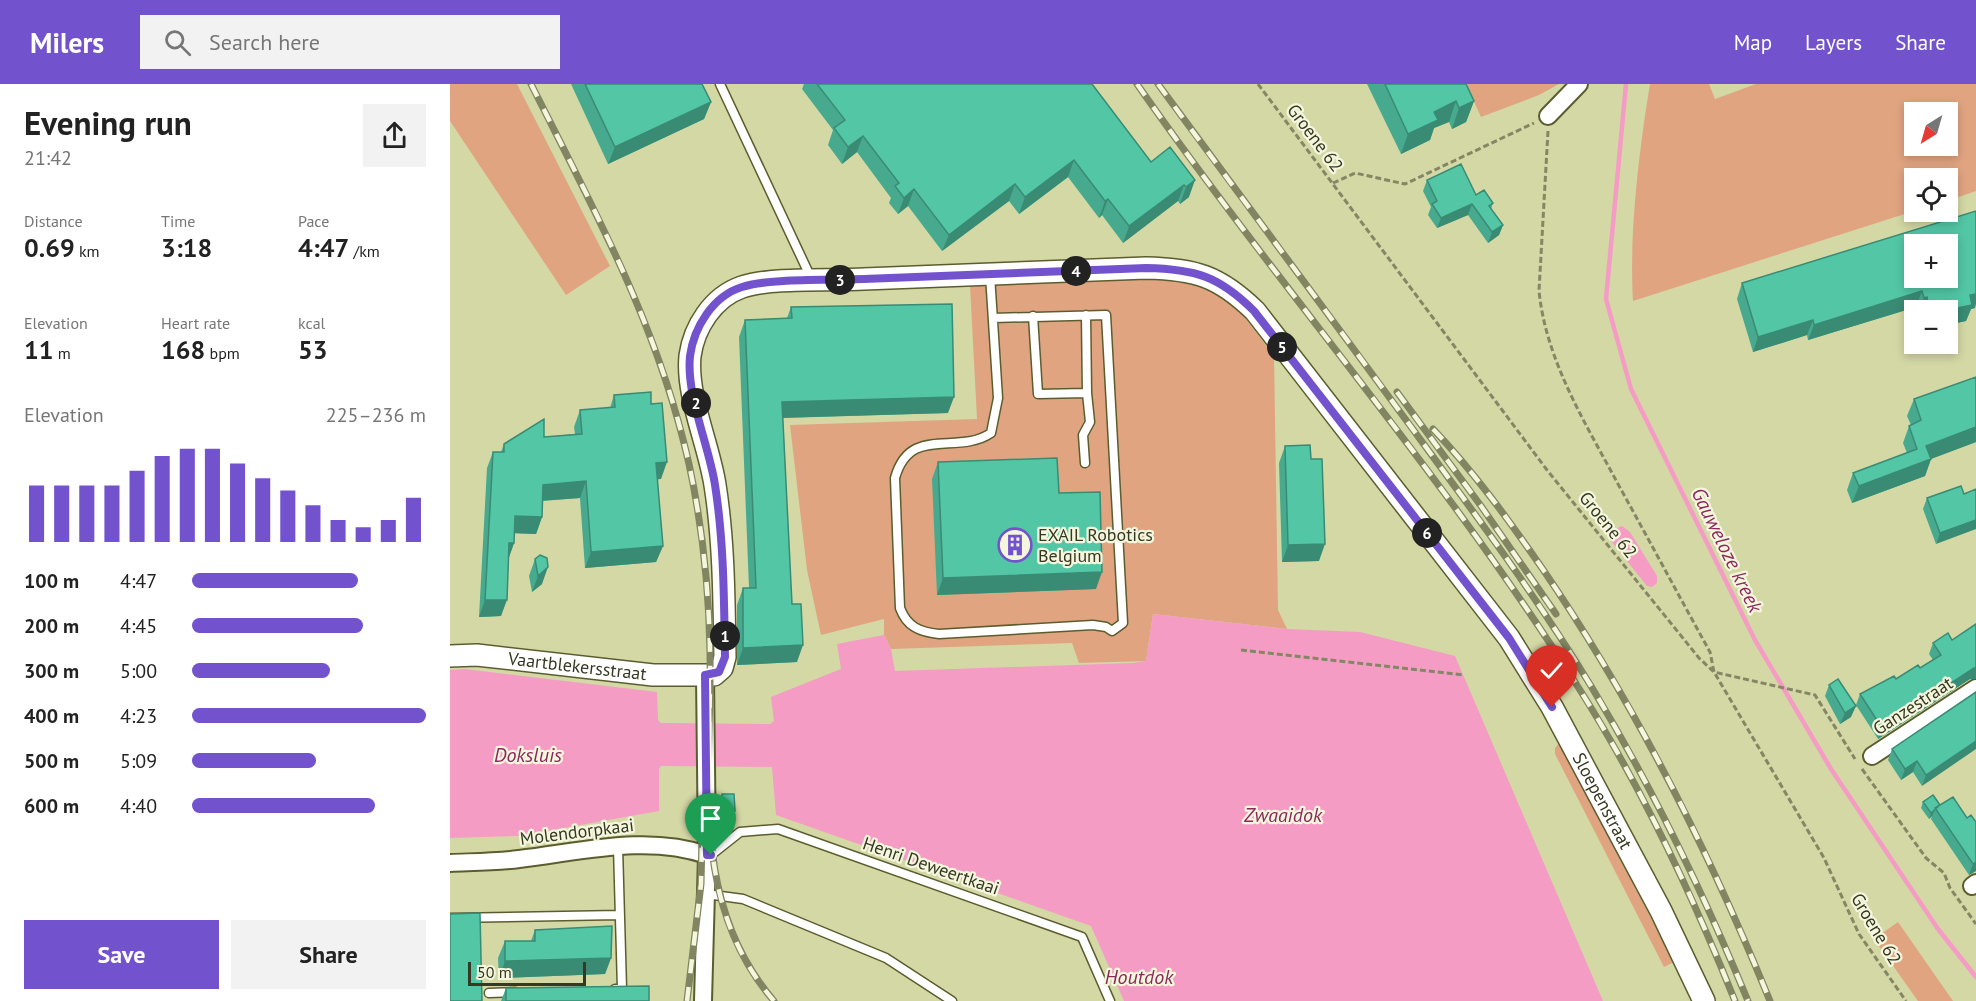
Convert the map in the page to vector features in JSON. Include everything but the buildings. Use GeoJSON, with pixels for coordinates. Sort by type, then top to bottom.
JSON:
{"type":"FeatureCollection","features":[{"type":"Feature","properties":{"kind":"street"},"geometry":{"type":"LineString","coordinates":[[1548,116],[1579,84]]}},
{"type":"Feature","properties":{"kind":"street","name":"Sloepenstraat"},"geometry":{"type":"LineString","coordinates":[[705,675],[719,672],[725,657],[723,548],[713,474],[690,373],[692,344],[709,310],[732,292],[741,287],[812,281],[1176,269],[1218,280],[1248,305],[1509,638],[1552,707],[1661,911],[1704,1001]]}},
{"type":"Feature","properties":{"kind":"street","name":"Vaartblekersstraat"},"geometry":{"type":"LineString","coordinates":[[450,656],[477,655],[653,675],[705,675]]}},
{"type":"Feature","properties":{"kind":"street"},"geometry":{"type":"LineString","coordinates":[[704,1001],[707,855],[705,675]]}},
{"type":"Feature","properties":{"kind":"street","name":"Ganzestraat"},"geometry":{"type":"LineString","coordinates":[[1872,756],[1976,688]]}},
{"type":"Feature","properties":{"kind":"street","name":"Molendorpkaai"},"geometry":{"type":"LineString","coordinates":[[450,863],[516,860],[647,843],[670,845],[707,855]]}},
{"type":"Feature","properties":{"kind":"lane"},"geometry":{"type":"LineString","coordinates":[[720,84],[812,281]]}},
{"type":"Feature","properties":{"kind":"lane"},"geometry":{"type":"LineString","coordinates":[[990,274],[998,398],[991,433],[980,441],[938,443],[914,448],[900,463],[895,478],[900,608],[904,621],[921,632],[939,634],[1093,625],[1106,627],[1112,631],[1123,624],[1106,315],[993,318]]}},
{"type":"Feature","properties":{"kind":"lane"},"geometry":{"type":"LineString","coordinates":[[1085,464],[1083,435],[1090,422],[1086,315]]}},
{"type":"Feature","properties":{"kind":"lane"},"geometry":{"type":"LineString","coordinates":[[1033,316],[1038,394],[1088,393]]}},
{"type":"Feature","properties":{"kind":"lane","name":"Henri Deweertkaai"},"geometry":{"type":"LineString","coordinates":[[707,855],[711,855],[740,832],[778,829],[1082,937],[1110,1001]]}},
{"type":"Feature","properties":{"kind":"lane"},"geometry":{"type":"LineString","coordinates":[[600,990],[622,989],[618,847]]}},
{"type":"Feature","properties":{"kind":"lane"},"geometry":{"type":"LineString","coordinates":[[706,894],[743,899],[886,958],[952,1001]]}},
{"type":"Feature","properties":{"kind":"lane"},"geometry":{"type":"LineString","coordinates":[[450,918],[619,915]]}},
{"type":"Feature","properties":{"kind":"lane"},"geometry":{"type":"LineString","coordinates":[[489,993],[522,992]]}},
{"type":"Feature","properties":{"kind":"path","name":"Groene 62"},"geometry":{"type":"LineString","coordinates":[[1258,84],[1602,540],[1699,658],[1714,672],[1824,858],[1859,934],[1906,1001]]}},
{"type":"Feature","properties":{"kind":"path"},"geometry":{"type":"LineString","coordinates":[[1333,183],[1355,173],[1405,184],[1548,116],[1539,291],[1541,317],[1575,402],[1710,652],[1714,672],[1815,695],[1859,765],[1926,858],[1944,873],[1950,888],[1976,924]]}},
{"type":"Feature","properties":{"kind":"path"},"geometry":{"type":"LineString","coordinates":[[1241,650],[1464,675]]}},
{"type":"Feature","properties":{"kind":"shaded area"},"geometry":{"type":"Polygon","coordinates":[[[450,84],[517,84],[610,266],[566,295],[450,121],[450,84]]]}},
{"type":"Feature","properties":{"kind":"shaded area"},"geometry":{"type":"Polygon","coordinates":[[[1466,84],[1559,84],[1539,95],[1481,117],[1466,84]]]}},
{"type":"Feature","properties":{"kind":"shaded area"},"geometry":{"type":"Polygon","coordinates":[[[1650,84],[1709,84],[1715,99],[1756,84],[1976,84],[1976,191],[1958,197],[1958,168],[1904,168],[1904,214],[1633,301],[1632,249],[1639,164],[1650,84]]]}},
{"type":"Feature","properties":{"kind":"shaded area"},"geometry":{"type":"Polygon","coordinates":[[[1165,279],[1194,285],[1221,296],[1243,315],[1274,356],[1278,610],[1287,629],[1153,614],[1146,661],[1079,663],[1072,643],[891,649],[884,635],[884,619],[821,635],[807,570],[790,425],[977,419],[970,285],[1165,279]]]}},
{"type":"Feature","properties":{"kind":"shaded area"},"geometry":{"type":"Polygon","coordinates":[[[1559,743],[1674,962],[1664,967],[1555,754],[1555,748],[1559,743]]]}},
{"type":"Feature","properties":{"kind":"shaded area"},"geometry":{"type":"Polygon","coordinates":[[[1898,922],[1953,1001],[1918,1001],[1874,939],[1898,922]]]}},
{"type":"Feature","properties":{"kind":"water"},"geometry":{"type":"Polygon","coordinates":[[[1622,526],[1630,532],[1657,576],[1657,583],[1652,587],[1647,586],[1607,536],[1608,532],[1622,526]]]}},
{"type":"Feature","properties":{"kind":"water","name":"Zwaaidok"},"geometry":{"type":"Polygon","coordinates":[[[1153,614],[1287,629],[1360,632],[1455,656],[1603,1001],[1124,1001],[1091,926],[776,815],[772,767],[661,766],[659,769],[659,811],[519,836],[450,838],[450,670],[465,669],[657,692],[658,720],[661,723],[770,724],[774,721],[771,697],[841,669],[837,644],[884,635],[891,649],[895,671],[1132,663],[1146,661],[1153,614]]]}},
{"type":"Feature","properties":{"kind":"waterway","name":"Gauweloze kreek"},"geometry":{"type":"LineString","coordinates":[[1626,84],[1606,299],[1631,389],[1755,640],[1831,769],[1938,929],[1976,977]]}},
{"type":"Feature","properties":{"kind":"railway"},"geometry":{"type":"LineString","coordinates":[[531,84],[622,269],[642,316],[676,413],[694,487],[708,605],[710,652],[708,790],[710,835],[716,879],[728,921],[747,962],[774,1001]]}},
{"type":"Feature","properties":{"kind":"railway"},"geometry":{"type":"LineString","coordinates":[[1137,84],[1475,535],[1580,690],[1603,727],[1665,842],[1735,1001]]}},
{"type":"Feature","properties":{"kind":"railway"},"geometry":{"type":"LineString","coordinates":[[1158,84],[1478,518],[1570,652],[1656,801],[1695,880],[1748,1001]]}},
{"type":"Feature","properties":{"kind":"railway"},"geometry":{"type":"LineString","coordinates":[[1397,392],[1481,506],[1556,614]]}},
{"type":"Feature","properties":{"kind":"railway"},"geometry":{"type":"LineString","coordinates":[[1433,429],[1477,479],[1542,568],[1608,672],[1639,725],[1695,833],[1770,1001]]}},
{"type":"Feature","properties":{"kind":"railway"},"geometry":{"type":"LineString","coordinates":[[687,1001],[701,884],[702,837]]}},
{"type":"Feature","properties":{"kind":"place","name":"EXAIL Robotics Belgium"},"geometry":{"type":"Point","coordinates":[1015,545]}},
{"type":"Feature","properties":{"kind":"route"},"geometry":{"type":"LineString","coordinates":[[711,855],[707,855],[705,675],[714,675],[719,672],[725,657],[723,548],[708,444],[692,390],[690,358],[692,344],[709,310],[723,297],[741,287],[812,281],[1146,268],[1197,272],[1218,280],[1236,293],[1254,311],[1509,638],[1552,707]]}},
{"type":"Feature","properties":{"kind":"water label","name":"Doksluis"},"geometry":{"type":"Point","coordinates":[528,755]}},
{"type":"Feature","properties":{"kind":"water label","name":"Houtdok"},"geometry":{"type":"Point","coordinates":[1139,977]}}]}
